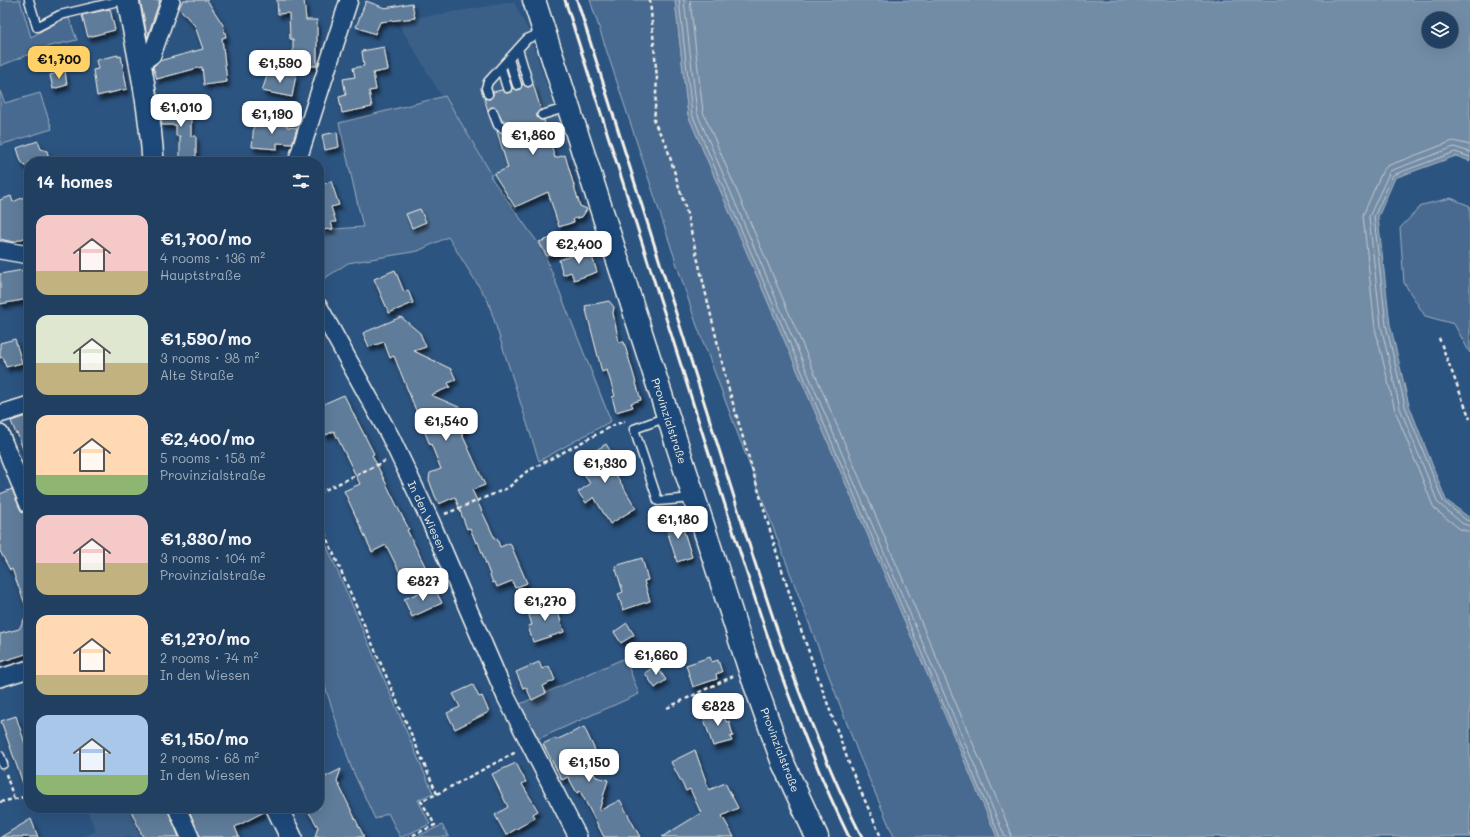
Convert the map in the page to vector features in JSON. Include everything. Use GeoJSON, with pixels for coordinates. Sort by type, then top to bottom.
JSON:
{"type":"FeatureCollection","features":[{"type":"Feature","properties":{"kind":"main road","name":"Provinzialstraße"},"geometry":{"type":"LineString","coordinates":[[534,0],[749,668],[784,763],[817,837]]}},
{"type":"Feature","properties":{"kind":"street"},"geometry":{"type":"LineString","coordinates":[[128,0],[141,63],[152,141],[153,157]]}},
{"type":"Feature","properties":{"kind":"street"},"geometry":{"type":"LineString","coordinates":[[141,63],[152,55],[171,0]]}},
{"type":"Feature","properties":{"kind":"street"},"geometry":{"type":"LineString","coordinates":[[299,157],[348,0]]}},
{"type":"Feature","properties":{"kind":"street"},"geometry":{"type":"LineString","coordinates":[[0,250],[24,254]]}},
{"type":"Feature","properties":{"kind":"street","name":"In den Wiesen"},"geometry":{"type":"LineString","coordinates":[[324,316],[399,455],[430,520],[506,698],[578,837]]}},
{"type":"Feature","properties":{"kind":"street"},"geometry":{"type":"LineString","coordinates":[[0,414],[24,407]]}},
{"type":"Feature","properties":{"kind":"street"},"geometry":{"type":"LineString","coordinates":[[0,434],[24,493]]}},
{"type":"Feature","properties":{"kind":"street"},"geometry":{"type":"LineString","coordinates":[[0,678],[24,671]]}},
{"type":"Feature","properties":{"kind":"street"},"geometry":{"type":"LineString","coordinates":[[179,813],[190,837]]}},
{"type":"Feature","properties":{"kind":"street"},"geometry":{"type":"LineString","coordinates":[[279,813],[291,837]]}},
{"type":"Feature","properties":{"kind":"lane"},"geometry":{"type":"LineString","coordinates":[[29,0],[36,27],[60,15],[123,0]]}},
{"type":"Feature","properties":{"kind":"lane"},"geometry":{"type":"LineString","coordinates":[[488,94],[486,84],[532,36],[544,31]]}},
{"type":"Feature","properties":{"kind":"lane"},"geometry":{"type":"LineString","coordinates":[[518,49],[528,82]]}},
{"type":"Feature","properties":{"kind":"lane"},"geometry":{"type":"LineString","coordinates":[[510,59],[517,85]]}},
{"type":"Feature","properties":{"kind":"lane"},"geometry":{"type":"LineString","coordinates":[[501,68],[507,88]]}},
{"type":"Feature","properties":{"kind":"lane"},"geometry":{"type":"LineString","coordinates":[[542,115],[568,107]]}},
{"type":"Feature","properties":{"kind":"lane"},"geometry":{"type":"LineString","coordinates":[[494,112],[498,125],[503,128],[508,126]]}},
{"type":"Feature","properties":{"kind":"lane"},"geometry":{"type":"LineString","coordinates":[[668,416],[634,429],[658,501],[694,498]]}},
{"type":"Feature","properties":{"kind":"path"},"geometry":{"type":"LineString","coordinates":[[650,0],[657,79],[654,122],[666,144],[686,210],[727,383],[800,628],[851,769],[881,837]]}},
{"type":"Feature","properties":{"kind":"path"},"geometry":{"type":"LineString","coordinates":[[1439,338],[1470,419]]}},
{"type":"Feature","properties":{"kind":"path"},"geometry":{"type":"LineString","coordinates":[[430,520],[508,488],[526,472],[614,425],[629,420]]}},
{"type":"Feature","properties":{"kind":"path"},"geometry":{"type":"LineString","coordinates":[[324,491],[399,455]]}},
{"type":"Feature","properties":{"kind":"path"},"geometry":{"type":"LineString","coordinates":[[324,532],[437,794]]}},
{"type":"Feature","properties":{"kind":"path"},"geometry":{"type":"LineString","coordinates":[[667,708],[749,668]]}},
{"type":"Feature","properties":{"kind":"path"},"geometry":{"type":"LineString","coordinates":[[409,837],[435,824],[422,801],[530,745]]}},
{"type":"Feature","properties":{"kind":"path"},"geometry":{"type":"LineString","coordinates":[[1,760],[14,799]]}},
{"type":"Feature","properties":{"kind":"path"},"geometry":{"type":"LineString","coordinates":[[0,802],[24,797]]}},
{"type":"Feature","properties":{"kind":"shaded area"},"geometry":{"type":"Polygon","coordinates":[[[0,0],[20,0],[31,37],[61,20],[69,18],[77,40],[50,46],[0,66],[0,0]]]}},
{"type":"Feature","properties":{"kind":"shaded area"},"geometry":{"type":"Polygon","coordinates":[[[590,0],[675,0],[688,115],[997,837],[894,837],[858,753],[696,323],[590,0]]]}},
{"type":"Feature","properties":{"kind":"shaded area"},"geometry":{"type":"Polygon","coordinates":[[[514,2],[527,28],[566,142],[492,175],[446,97],[442,97],[397,21],[514,2]]]}},
{"type":"Feature","properties":{"kind":"shaded area"},"geometry":{"type":"Polygon","coordinates":[[[0,91],[5,103],[40,93],[52,129],[0,145],[0,91]]]}},
{"type":"Feature","properties":{"kind":"shaded area"},"geometry":{"type":"Polygon","coordinates":[[[445,96],[492,175],[490,176],[543,250],[611,421],[539,461],[488,301],[448,237],[418,251],[348,263],[324,279],[324,230],[363,227],[339,123],[445,96]]]}},
{"type":"Feature","properties":{"kind":"shaded area"},"geometry":{"type":"Polygon","coordinates":[[[1451,198],[1470,206],[1470,353],[1454,324],[1425,316],[1404,283],[1400,228],[1422,205],[1451,198]]]}},
{"type":"Feature","properties":{"kind":"shaded area"},"geometry":{"type":"Polygon","coordinates":[[[324,540],[433,793],[418,800],[430,824],[400,837],[388,813],[375,819],[351,767],[324,683],[324,540]]]}},
{"type":"Feature","properties":{"kind":"shaded area"},"geometry":{"type":"Polygon","coordinates":[[[625,658],[639,694],[538,739],[520,704],[625,658]]]}},
{"type":"Feature","properties":{"kind":"shaded area"},"geometry":{"type":"Polygon","coordinates":[[[88,813],[169,813],[179,837],[83,837],[96,831],[88,813]]]}},
{"type":"Feature","properties":{"kind":"shaded area"},"geometry":{"type":"Polygon","coordinates":[[[442,825],[449,837],[416,837],[442,825]]]}},
{"type":"Feature","properties":{"kind":"water"},"geometry":{"type":"Polygon","coordinates":[[[675,0],[1470,0],[1470,161],[1456,156],[1395,178],[1378,217],[1390,324],[1409,405],[1446,500],[1470,518],[1470,837],[997,837],[688,115],[675,0]]]}},
{"type":"Feature","properties":{"kind":"building"},"geometry":{"type":"Polygon","coordinates":[[[140,0],[160,0],[147,38],[144,18],[140,0]]]}},
{"type":"Feature","properties":{"kind":"building"},"geometry":{"type":"Polygon","coordinates":[[[183,0],[207,0],[223,25],[226,37],[222,38],[227,82],[204,85],[202,67],[157,79],[153,67],[159,61],[203,49],[195,26],[179,8],[183,0]]]}},
{"type":"Feature","properties":{"kind":"building"},"geometry":{"type":"Polygon","coordinates":[[[277,0],[304,0],[306,20],[317,20],[317,66],[293,66],[293,39],[290,39],[289,13],[278,14],[277,0]]]}},
{"type":"Feature","properties":{"kind":"building"},"geometry":{"type":"Polygon","coordinates":[[[366,1],[385,8],[412,3],[415,18],[380,22],[375,34],[356,27],[366,1]]]}},
{"type":"Feature","properties":{"kind":"building"},"geometry":{"type":"Polygon","coordinates":[[[110,9],[115,30],[88,37],[82,15],[110,9]]]}},
{"type":"Feature","properties":{"kind":"building"},"geometry":{"type":"Polygon","coordinates":[[[384,47],[388,70],[373,73],[376,90],[369,91],[372,107],[342,113],[339,97],[346,95],[343,79],[355,77],[353,68],[364,66],[362,51],[384,47]]]}},
{"type":"Feature","properties":{"kind":"building"},"geometry":{"type":"Polygon","coordinates":[[[118,55],[118,57],[121,56],[127,89],[97,96],[93,70],[98,69],[96,60],[118,55]]]}},
{"type":"Feature","properties":{"kind":"building"},"geometry":{"type":"Polygon","coordinates":[[[272,70],[296,75],[292,97],[262,91],[268,73],[271,74],[272,70]]]}},
{"type":"Feature","properties":{"kind":"building"},"geometry":{"type":"Polygon","coordinates":[[[65,71],[67,85],[53,89],[50,75],[65,71]]]}},
{"type":"Feature","properties":{"kind":"building"},"geometry":{"type":"Polygon","coordinates":[[[523,83],[527,87],[533,84],[541,110],[537,113],[537,117],[540,120],[544,120],[555,158],[565,155],[580,206],[587,209],[582,217],[573,219],[574,222],[559,227],[548,192],[515,207],[494,174],[508,168],[497,131],[503,133],[510,131],[513,124],[509,121],[502,121],[496,108],[491,107],[488,111],[484,98],[490,99],[493,92],[502,90],[506,93],[511,92],[512,88],[519,90],[523,83]]]}},
{"type":"Feature","properties":{"kind":"building"},"geometry":{"type":"Polygon","coordinates":[[[176,102],[191,102],[191,136],[196,136],[196,157],[180,157],[180,136],[176,136],[176,125],[162,125],[159,105],[176,104],[176,102]]]}},
{"type":"Feature","properties":{"kind":"building"},"geometry":{"type":"Polygon","coordinates":[[[254,122],[287,125],[287,127],[297,128],[292,144],[277,143],[277,149],[252,147],[254,122]]]}},
{"type":"Feature","properties":{"kind":"building"},"geometry":{"type":"Polygon","coordinates":[[[337,132],[339,147],[325,150],[322,135],[337,132]]]}},
{"type":"Feature","properties":{"kind":"building"},"geometry":{"type":"Polygon","coordinates":[[[38,141],[41,149],[47,151],[49,157],[24,157],[24,165],[21,161],[17,148],[38,141]]]}},
{"type":"Feature","properties":{"kind":"building"},"geometry":{"type":"Polygon","coordinates":[[[331,181],[339,205],[331,207],[336,222],[331,222],[333,229],[324,230],[324,184],[331,181]]]}},
{"type":"Feature","properties":{"kind":"building"},"geometry":{"type":"Polygon","coordinates":[[[11,196],[13,202],[24,197],[24,238],[14,242],[0,239],[0,200],[11,196]]]}},
{"type":"Feature","properties":{"kind":"building"},"geometry":{"type":"Polygon","coordinates":[[[420,209],[426,222],[412,228],[406,214],[420,209]]]}},
{"type":"Feature","properties":{"kind":"building"},"geometry":{"type":"Polygon","coordinates":[[[560,235],[565,250],[547,256],[539,242],[560,235]]]}},
{"type":"Feature","properties":{"kind":"building"},"geometry":{"type":"Polygon","coordinates":[[[590,250],[597,272],[574,280],[571,272],[563,275],[559,260],[590,250]]]}},
{"type":"Feature","properties":{"kind":"building"},"geometry":{"type":"Polygon","coordinates":[[[24,270],[24,300],[0,304],[0,274],[24,270]]]}},
{"type":"Feature","properties":{"kind":"building"},"geometry":{"type":"Polygon","coordinates":[[[395,270],[404,292],[408,290],[413,303],[389,313],[374,279],[395,270]]]}},
{"type":"Feature","properties":{"kind":"building"},"geometry":{"type":"Polygon","coordinates":[[[609,301],[614,307],[613,313],[619,342],[624,342],[641,400],[631,403],[633,407],[616,412],[612,397],[615,396],[607,370],[602,372],[585,306],[609,301]]]}},
{"type":"Feature","properties":{"kind":"building"},"geometry":{"type":"Polygon","coordinates":[[[401,317],[420,333],[426,347],[414,351],[451,369],[456,380],[448,383],[450,387],[431,395],[468,411],[473,423],[465,426],[467,430],[461,432],[485,485],[472,490],[495,539],[497,538],[500,547],[510,543],[527,583],[515,588],[512,581],[497,587],[495,582],[493,583],[478,542],[476,543],[470,528],[467,529],[455,497],[439,504],[435,496],[429,480],[430,473],[441,469],[394,356],[390,358],[384,342],[369,347],[363,333],[401,317]]]}},
{"type":"Feature","properties":{"kind":"building"},"geometry":{"type":"Polygon","coordinates":[[[15,339],[22,363],[6,367],[3,357],[0,358],[0,343],[15,339]]]}},
{"type":"Feature","properties":{"kind":"building"},"geometry":{"type":"Polygon","coordinates":[[[344,395],[374,454],[372,455],[409,529],[407,530],[426,568],[403,579],[386,545],[372,552],[344,491],[360,484],[334,431],[326,435],[324,432],[324,404],[344,395]]]}},
{"type":"Feature","properties":{"kind":"building"},"geometry":{"type":"Polygon","coordinates":[[[24,417],[24,452],[17,433],[16,434],[11,421],[24,417]]]}},
{"type":"Feature","properties":{"kind":"building"},"geometry":{"type":"Polygon","coordinates":[[[606,444],[620,466],[613,470],[636,508],[610,524],[594,497],[586,503],[578,492],[590,484],[577,462],[606,444]]]}},
{"type":"Feature","properties":{"kind":"building"},"geometry":{"type":"Polygon","coordinates":[[[12,489],[20,509],[24,513],[24,601],[12,569],[10,570],[0,551],[0,494],[12,489]]]}},
{"type":"Feature","properties":{"kind":"building"},"geometry":{"type":"Polygon","coordinates":[[[680,519],[692,557],[677,562],[665,524],[680,519]]]}},
{"type":"Feature","properties":{"kind":"building"},"geometry":{"type":"Polygon","coordinates":[[[642,558],[648,580],[644,581],[650,601],[623,610],[618,594],[623,592],[615,566],[642,558]]]}},
{"type":"Feature","properties":{"kind":"building"},"geometry":{"type":"Polygon","coordinates":[[[434,587],[442,603],[412,617],[404,599],[434,587]]]}},
{"type":"Feature","properties":{"kind":"building"},"geometry":{"type":"Polygon","coordinates":[[[555,602],[564,632],[533,642],[528,626],[532,625],[528,612],[555,602]]]}},
{"type":"Feature","properties":{"kind":"building"},"geometry":{"type":"Polygon","coordinates":[[[24,620],[24,655],[0,662],[0,634],[19,629],[24,620]]]}},
{"type":"Feature","properties":{"kind":"building"},"geometry":{"type":"Polygon","coordinates":[[[627,623],[634,635],[621,643],[614,632],[627,623]]]}},
{"type":"Feature","properties":{"kind":"building"},"geometry":{"type":"Polygon","coordinates":[[[710,657],[712,662],[718,660],[722,672],[716,674],[717,679],[693,687],[686,665],[710,657]]]}},
{"type":"Feature","properties":{"kind":"building"},"geometry":{"type":"Polygon","coordinates":[[[539,662],[542,669],[549,666],[555,680],[543,686],[546,693],[532,700],[526,687],[523,688],[516,672],[539,662]]]}},
{"type":"Feature","properties":{"kind":"building"},"geometry":{"type":"Polygon","coordinates":[[[656,665],[666,680],[655,688],[645,673],[656,665]]]}},
{"type":"Feature","properties":{"kind":"building"},"geometry":{"type":"Polygon","coordinates":[[[473,685],[479,697],[482,696],[489,712],[455,729],[447,713],[460,707],[453,694],[473,685]]]}},
{"type":"Feature","properties":{"kind":"building"},"geometry":{"type":"Polygon","coordinates":[[[722,708],[726,722],[729,721],[733,736],[730,737],[732,741],[713,746],[702,713],[722,708]]]}},
{"type":"Feature","properties":{"kind":"building"},"geometry":{"type":"Polygon","coordinates":[[[16,716],[24,741],[24,786],[1,721],[16,716]]]}},
{"type":"Feature","properties":{"kind":"building"},"geometry":{"type":"Polygon","coordinates":[[[584,727],[595,750],[584,755],[596,777],[608,780],[599,811],[620,800],[640,837],[604,837],[580,791],[577,793],[568,777],[562,780],[543,744],[555,738],[556,740],[584,727]]]}},
{"type":"Feature","properties":{"kind":"building"},"geometry":{"type":"Polygon","coordinates":[[[695,750],[709,790],[725,783],[738,808],[722,816],[734,837],[662,837],[701,813],[690,789],[686,791],[671,762],[695,750]]]}},
{"type":"Feature","properties":{"kind":"building"},"geometry":{"type":"Polygon","coordinates":[[[516,763],[526,782],[522,784],[538,811],[533,814],[535,818],[506,835],[495,815],[508,807],[492,774],[516,763]]]}},
{"type":"Feature","properties":{"kind":"building"},"geometry":{"type":"Polygon","coordinates":[[[341,769],[337,781],[364,837],[315,837],[318,827],[309,813],[324,813],[324,778],[341,769]]]}},
{"type":"Feature","properties":{"kind":"building"},"geometry":{"type":"Polygon","coordinates":[[[132,813],[169,813],[179,837],[143,837],[132,813]]]}},
{"type":"Feature","properties":{"kind":"building"},"geometry":{"type":"Polygon","coordinates":[[[190,813],[262,813],[235,827],[239,837],[200,837],[190,813]]]}},
{"type":"Feature","properties":{"kind":"building"},"geometry":{"type":"Polygon","coordinates":[[[31,819],[38,837],[1,837],[31,819]]]}},
{"type":"Feature","properties":{"kind":"railway"},"geometry":{"type":"LineString","coordinates":[[565,0],[736,542],[787,691],[806,740],[849,837]]}},
{"type":"Feature","properties":{"kind":"railway"},"geometry":{"type":"LineString","coordinates":[[577,0],[738,510],[785,652],[802,700],[840,792],[862,837]]}}]}
